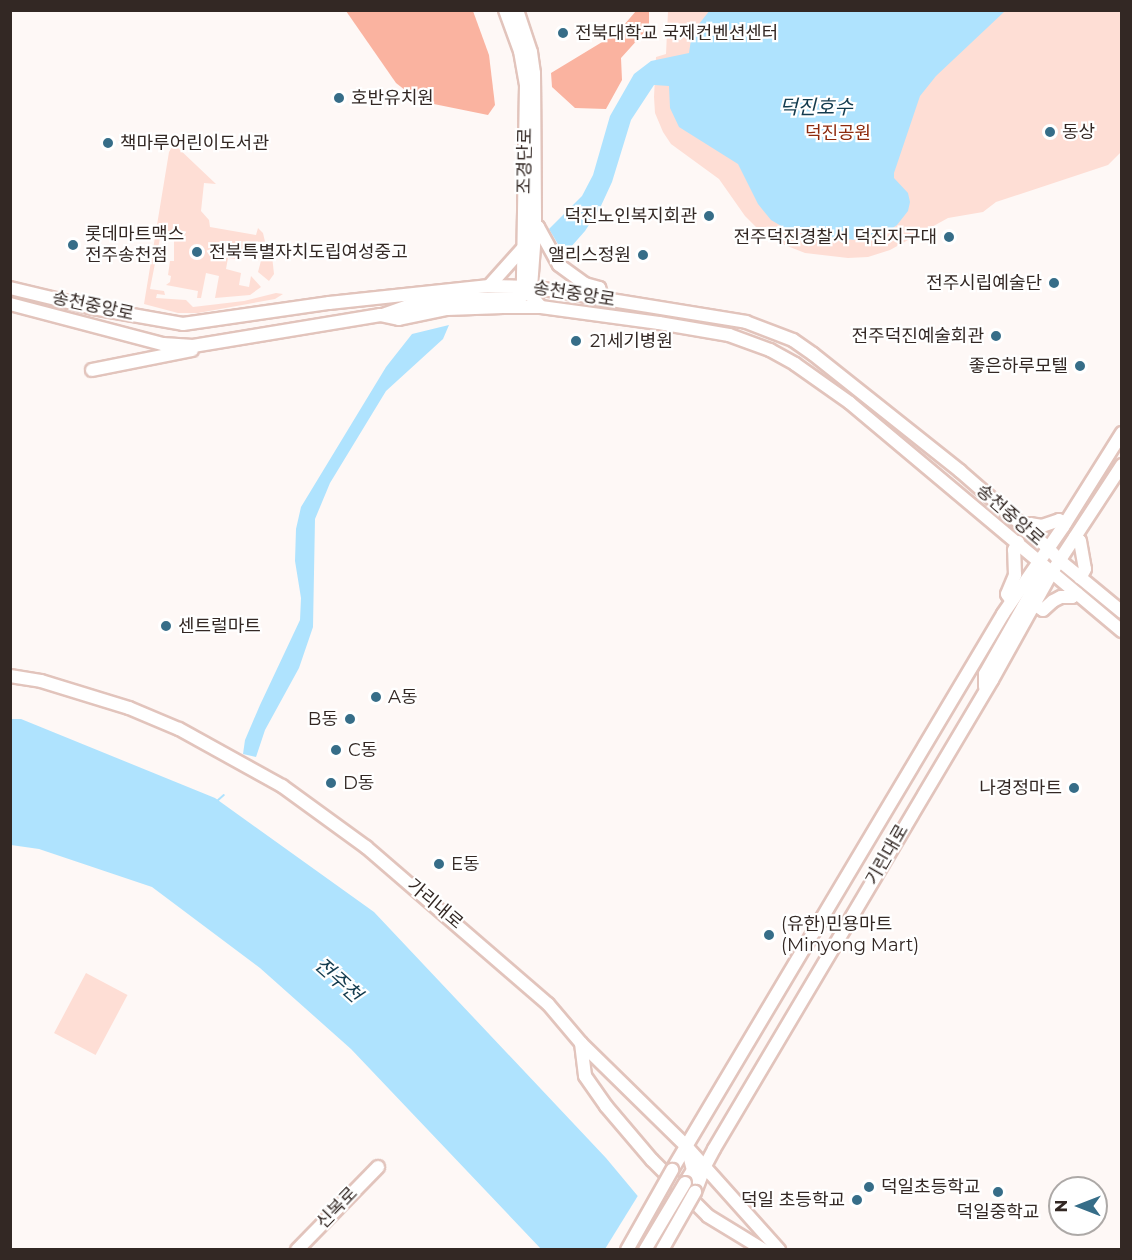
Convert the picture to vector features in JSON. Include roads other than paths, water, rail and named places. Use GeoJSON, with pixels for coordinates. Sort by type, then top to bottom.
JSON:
{"type":"FeatureCollection","features":[{"type":"Feature","properties":{"kind":"street","name":"조경단로"},"geometry":{"type":"LineString","coordinates":[[505,10],[520,51],[526,86],[524,247],[527,289]]}},
{"type":"Feature","properties":{"kind":"street","name":"조경단로"},"geometry":{"type":"LineString","coordinates":[[517,10],[531,51],[534,73],[534,227],[527,289]]}},
{"type":"Feature","properties":{"kind":"street"},"geometry":{"type":"LineString","coordinates":[[534,227],[538,227],[558,265],[585,284],[599,288],[603,299]]}},
{"type":"Feature","properties":{"kind":"street"},"geometry":{"type":"LineString","coordinates":[[489,286],[524,247]]}},
{"type":"Feature","properties":{"kind":"street","name":"송천중앙로"},"geometry":{"type":"LineString","coordinates":[[10,288],[93,308],[183,324],[343,301],[489,286],[603,299],[746,322],[794,340],[960,471],[1026,531],[1048,560]]}},
{"type":"Feature","properties":{"kind":"street"},"geometry":{"type":"LineString","coordinates":[[380,315],[408,306],[459,299],[516,298],[527,289],[541,307]]}},
{"type":"Feature","properties":{"kind":"street","name":"송천중앙로"},"geometry":{"type":"LineString","coordinates":[[10,304],[163,344],[193,346],[380,315],[399,319],[447,309],[541,307],[729,335],[770,350],[795,364],[850,403],[1018,542],[1048,560]]}},
{"type":"Feature","properties":{"kind":"street"},"geometry":{"type":"LineString","coordinates":[[92,370],[192,351],[193,346]]}},
{"type":"Feature","properties":{"kind":"street","name":"기린대로"},"geometry":{"type":"LineString","coordinates":[[662,1250],[695,1192],[705,1166],[1035,605],[1048,560],[1065,523],[1122,433]]}},
{"type":"Feature","properties":{"kind":"street","name":"기린대로"},"geometry":{"type":"LineString","coordinates":[[627,1250],[821,915],[1011,600],[1048,560],[1075,537],[1122,465]]}},
{"type":"Feature","properties":{"kind":"street"},"geometry":{"type":"LineString","coordinates":[[969,501],[977,501],[1048,560],[1077,593],[1122,631]]}},
{"type":"Feature","properties":{"kind":"street"},"geometry":{"type":"LineString","coordinates":[[1026,531],[1030,524],[1042,526],[1059,520],[1065,523]]}},
{"type":"Feature","properties":{"kind":"street"},"geometry":{"type":"LineString","coordinates":[[1075,537],[1080,541],[1085,569],[1080,578]]}},
{"type":"Feature","properties":{"kind":"street"},"geometry":{"type":"LineString","coordinates":[[1011,600],[1007,594],[1015,575],[1014,550],[1018,542]]}},
{"type":"Feature","properties":{"kind":"street"},"geometry":{"type":"LineString","coordinates":[[1048,560],[1080,578],[1122,612]]}},
{"type":"Feature","properties":{"kind":"street"},"geometry":{"type":"LineString","coordinates":[[985,687],[985,674],[1048,560]]}},
{"type":"Feature","properties":{"kind":"street"},"geometry":{"type":"LineString","coordinates":[[1035,605],[1042,610],[1061,597],[1072,597],[1077,593]]}},
{"type":"Feature","properties":{"kind":"street","name":"가리내로"},"geometry":{"type":"LineString","coordinates":[[10,676],[41,681],[139,712],[215,747],[282,786],[366,846],[548,1004],[580,1043],[687,1146],[779,1250]]}},
{"type":"Feature","properties":{"kind":"street"},"geometry":{"type":"LineString","coordinates":[[580,1043],[585,1076],[606,1106],[652,1160],[708,1216],[764,1250]]}},
{"type":"Feature","properties":{"kind":"street"},"geometry":{"type":"LineString","coordinates":[[645,1250],[693,1170],[687,1146]]}},
{"type":"Feature","properties":{"kind":"street","name":"신복로"},"geometry":{"type":"LineString","coordinates":[[297,1250],[378,1167]]}},
{"type":"Feature","properties":{"kind":"water","name":"덕진호수"},"geometry":{"type":"Polygon","coordinates":[[[710,10],[1005,11],[936,76],[920,96],[894,173],[894,178],[908,193],[910,202],[908,211],[897,225],[881,236],[856,240],[809,235],[783,227],[771,220],[758,204],[738,164],[679,127],[670,108],[669,86],[654,85],[631,120],[612,182],[600,208],[570,248],[562,251],[549,229],[582,196],[593,175],[610,116],[634,74],[651,61],[689,53],[692,33],[710,10]]]}},
{"type":"Feature","properties":{"kind":"water"},"geometry":{"type":"Polygon","coordinates":[[[449,325],[443,339],[386,391],[330,483],[315,519],[313,627],[299,668],[265,730],[256,757],[243,754],[245,740],[300,620],[301,598],[295,561],[296,529],[301,507],[386,367],[412,334],[449,325]]]}},
{"type":"Feature","properties":{"kind":"water","name":"전주천"},"geometry":{"type":"Polygon","coordinates":[[[10,719],[21,719],[215,798],[374,912],[606,1158],[682,1249],[541,1249],[351,1049],[260,968],[152,887],[39,849],[11,845],[10,719]]]}},
{"type":"Feature","properties":{"kind":"waterway"},"geometry":{"type":"LineString","coordinates":[[217,801],[224,795]]}},
{"type":"Feature","properties":{"kind":"place","name":"전북대학교 국제컨벤션센터"},"geometry":{"type":"Point","coordinates":[563,33]}},
{"type":"Feature","properties":{"kind":"place","name":"호반유치원"},"geometry":{"type":"Point","coordinates":[339,98]}},
{"type":"Feature","properties":{"kind":"place","name":"동상"},"geometry":{"type":"Point","coordinates":[1050,132]}},
{"type":"Feature","properties":{"kind":"place","name":"책마루어린이도서관"},"geometry":{"type":"Point","coordinates":[108,143]}},
{"type":"Feature","properties":{"kind":"place","name":"덕진노인복지회관"},"geometry":{"type":"Point","coordinates":[709,216]}},
{"type":"Feature","properties":{"kind":"place","name":"전주덕진경찰서 덕진지구대"},"geometry":{"type":"Point","coordinates":[949,237]}},
{"type":"Feature","properties":{"kind":"place","name":"롯데마트맥스 전주송천점"},"geometry":{"type":"Point","coordinates":[73,245]}},
{"type":"Feature","properties":{"kind":"place","name":"전북특별자치도립여성중고"},"geometry":{"type":"Point","coordinates":[197,252]}},
{"type":"Feature","properties":{"kind":"place","name":"앨리스정원"},"geometry":{"type":"Point","coordinates":[643,255]}},
{"type":"Feature","properties":{"kind":"place","name":"전주시립예술단"},"geometry":{"type":"Point","coordinates":[1054,283]}},
{"type":"Feature","properties":{"kind":"place","name":"전주덕진예술회관"},"geometry":{"type":"Point","coordinates":[996,336]}},
{"type":"Feature","properties":{"kind":"place","name":"21세기병원"},"geometry":{"type":"Point","coordinates":[576,341]}},
{"type":"Feature","properties":{"kind":"place","name":"좋은하루모텔"},"geometry":{"type":"Point","coordinates":[1080,366]}},
{"type":"Feature","properties":{"kind":"place","name":"센트럴마트"},"geometry":{"type":"Point","coordinates":[166,626]}},
{"type":"Feature","properties":{"kind":"place","name":"A동"},"geometry":{"type":"Point","coordinates":[376,697]}},
{"type":"Feature","properties":{"kind":"place","name":"B동"},"geometry":{"type":"Point","coordinates":[350,719]}},
{"type":"Feature","properties":{"kind":"place","name":"C동"},"geometry":{"type":"Point","coordinates":[336,750]}},
{"type":"Feature","properties":{"kind":"place","name":"D동"},"geometry":{"type":"Point","coordinates":[331,783]}},
{"type":"Feature","properties":{"kind":"place","name":"나경정마트"},"geometry":{"type":"Point","coordinates":[1074,788]}},
{"type":"Feature","properties":{"kind":"place","name":"E동"},"geometry":{"type":"Point","coordinates":[439,864]}},
{"type":"Feature","properties":{"kind":"place","name":"(유한)민용마트 (Minyong Mart)"},"geometry":{"type":"Point","coordinates":[769,935]}},
{"type":"Feature","properties":{"kind":"place","name":"덕일초등학교"},"geometry":{"type":"Point","coordinates":[869,1187]}},
{"type":"Feature","properties":{"kind":"place","name":"덕일중학교"},"geometry":{"type":"Point","coordinates":[998,1192]}},
{"type":"Feature","properties":{"kind":"place","name":"덕일 초등학교"},"geometry":{"type":"Point","coordinates":[857,1200]}},
{"type":"Feature","properties":{"kind":"park label","name":"덕진공원"},"geometry":{"type":"Point","coordinates":[838,133]}}]}
